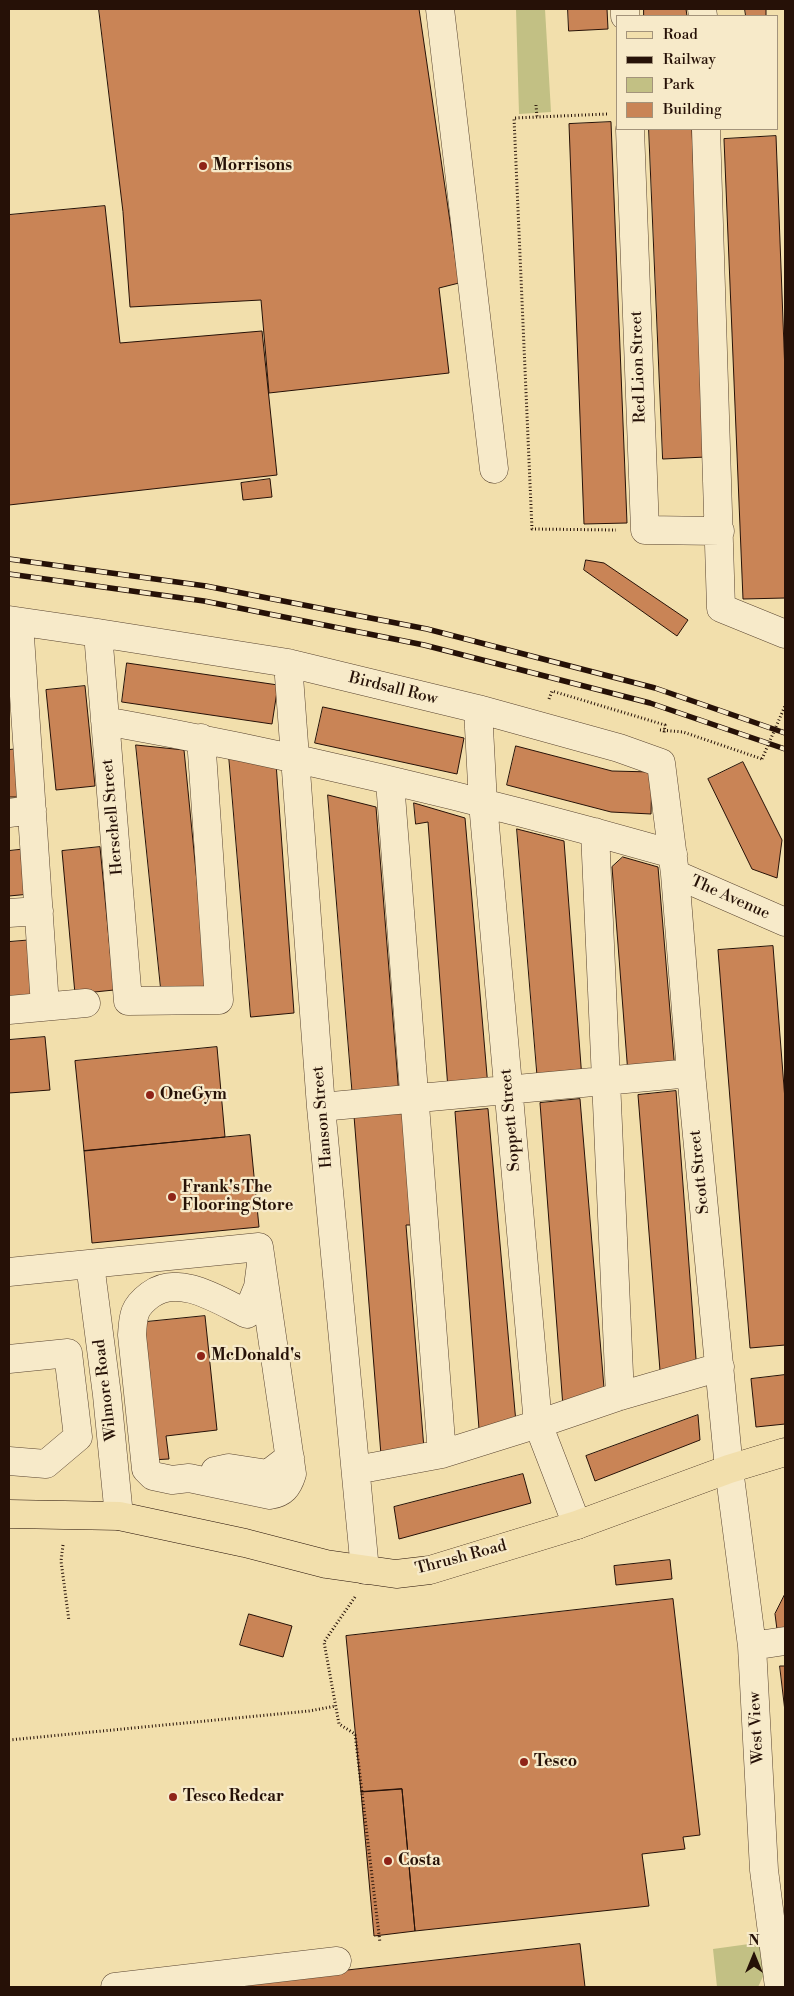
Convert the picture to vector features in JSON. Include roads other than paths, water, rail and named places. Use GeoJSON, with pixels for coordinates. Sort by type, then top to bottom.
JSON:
{"type":"FeatureCollection","features":[{"type":"Feature","properties":{"kind":"main road","name":"Thrush Road"},"geometry":{"type":"LineString","coordinates":[[9,1514],[119,1516],[237,1541],[326,1564],[362,1581],[430,1570],[577,1525],[729,1469],[785,1452]]}},
{"type":"Feature","properties":{"kind":"street"},"geometry":{"type":"LineString","coordinates":[[440,9],[494,469]]}},
{"type":"Feature","properties":{"kind":"street","name":"Red Lion Street"},"geometry":{"type":"LineString","coordinates":[[620,130],[646,530],[720,531]]}},
{"type":"Feature","properties":{"kind":"street"},"geometry":{"type":"LineString","coordinates":[[706,130],[721,608],[785,634]]}},
{"type":"Feature","properties":{"kind":"street"},"geometry":{"type":"LineString","coordinates":[[14,621],[20,812],[39,911],[45,1006]]}},
{"type":"Feature","properties":{"kind":"street","name":"Birdsall Row"},"geometry":{"type":"LineString","coordinates":[[14,621],[98,632],[288,664],[478,709],[619,748],[661,763],[674,864]]}},
{"type":"Feature","properties":{"kind":"street","name":"Herschell Street"},"geometry":{"type":"LineString","coordinates":[[98,632],[128,1001],[219,1000],[202,738]]}},
{"type":"Feature","properties":{"kind":"street","name":"Hanson Street"},"geometry":{"type":"LineString","coordinates":[[288,664],[321,1108],[356,1470],[362,1581]]}},
{"type":"Feature","properties":{"kind":"street","name":"Soppett Street"},"geometry":{"type":"LineString","coordinates":[[478,709],[484,803],[538,1424],[577,1525]]}},
{"type":"Feature","properties":{"kind":"street","name":"The Avenue"},"geometry":{"type":"LineString","coordinates":[[105,721],[202,738],[296,759],[484,803],[595,832],[674,864],[785,922]]}},
{"type":"Feature","properties":{"kind":"street"},"geometry":{"type":"LineString","coordinates":[[390,782],[442,1454]]}},
{"type":"Feature","properties":{"kind":"street"},"geometry":{"type":"LineString","coordinates":[[595,832],[620,1396]]}},
{"type":"Feature","properties":{"kind":"street","name":"Scott Street"},"geometry":{"type":"LineString","coordinates":[[674,864],[691,1073],[729,1469]]}},
{"type":"Feature","properties":{"kind":"street"},"geometry":{"type":"LineString","coordinates":[[9,913],[39,911]]}},
{"type":"Feature","properties":{"kind":"street"},"geometry":{"type":"LineString","coordinates":[[9,1010],[86,1003]]}},
{"type":"Feature","properties":{"kind":"street"},"geometry":{"type":"LineString","coordinates":[[321,1108],[691,1073]]}},
{"type":"Feature","properties":{"kind":"street"},"geometry":{"type":"LineString","coordinates":[[9,1272],[259,1247],[292,1474],[289,1484],[280,1493],[270,1495],[189,1478],[172,1480],[153,1476],[146,1469],[132,1335],[133,1316],[140,1303],[157,1290],[175,1286],[195,1290],[248,1314],[258,1287],[261,1264]]}},
{"type":"Feature","properties":{"kind":"street","name":"Wilmore Road"},"geometry":{"type":"LineString","coordinates":[[90,1264],[107,1394],[119,1516]]}},
{"type":"Feature","properties":{"kind":"street"},"geometry":{"type":"LineString","coordinates":[[9,1359],[68,1353],[78,1437],[46,1464],[9,1461]]}},
{"type":"Feature","properties":{"kind":"street"},"geometry":{"type":"LineString","coordinates":[[356,1470],[442,1454],[620,1396],[720,1367]]}},
{"type":"Feature","properties":{"kind":"street","name":"West View"},"geometry":{"type":"LineString","coordinates":[[729,1469],[752,1646],[775,1870],[780,1987]]}},
{"type":"Feature","properties":{"kind":"street"},"geometry":{"type":"LineString","coordinates":[[752,1646],[785,1641]]}},
{"type":"Feature","properties":{"kind":"street"},"geometry":{"type":"LineString","coordinates":[[115,1987],[337,1961]]}},
{"type":"Feature","properties":{"kind":"railway"},"geometry":{"type":"LineString","coordinates":[[9,559],[206,586],[427,629],[655,688],[785,733]]}},
{"type":"Feature","properties":{"kind":"railway"},"geometry":{"type":"LineString","coordinates":[[9,574],[204,601],[424,645],[650,703],[785,749]]}},
{"type":"Feature","properties":{"kind":"place","name":"Morrisons"},"geometry":{"type":"Point","coordinates":[203,166]}},
{"type":"Feature","properties":{"kind":"place","name":"OneGym"},"geometry":{"type":"Point","coordinates":[150,1095]}},
{"type":"Feature","properties":{"kind":"place","name":"Frank's The Flooring Store"},"geometry":{"type":"Point","coordinates":[172,1197]}},
{"type":"Feature","properties":{"kind":"place","name":"McDonald's"},"geometry":{"type":"Point","coordinates":[201,1356]}},
{"type":"Feature","properties":{"kind":"place","name":"Tesco"},"geometry":{"type":"Point","coordinates":[524,1762]}},
{"type":"Feature","properties":{"kind":"place","name":"Tesco Redcar"},"geometry":{"type":"Point","coordinates":[173,1797]}},
{"type":"Feature","properties":{"kind":"place","name":"Costa"},"geometry":{"type":"Point","coordinates":[388,1861]}}]}
